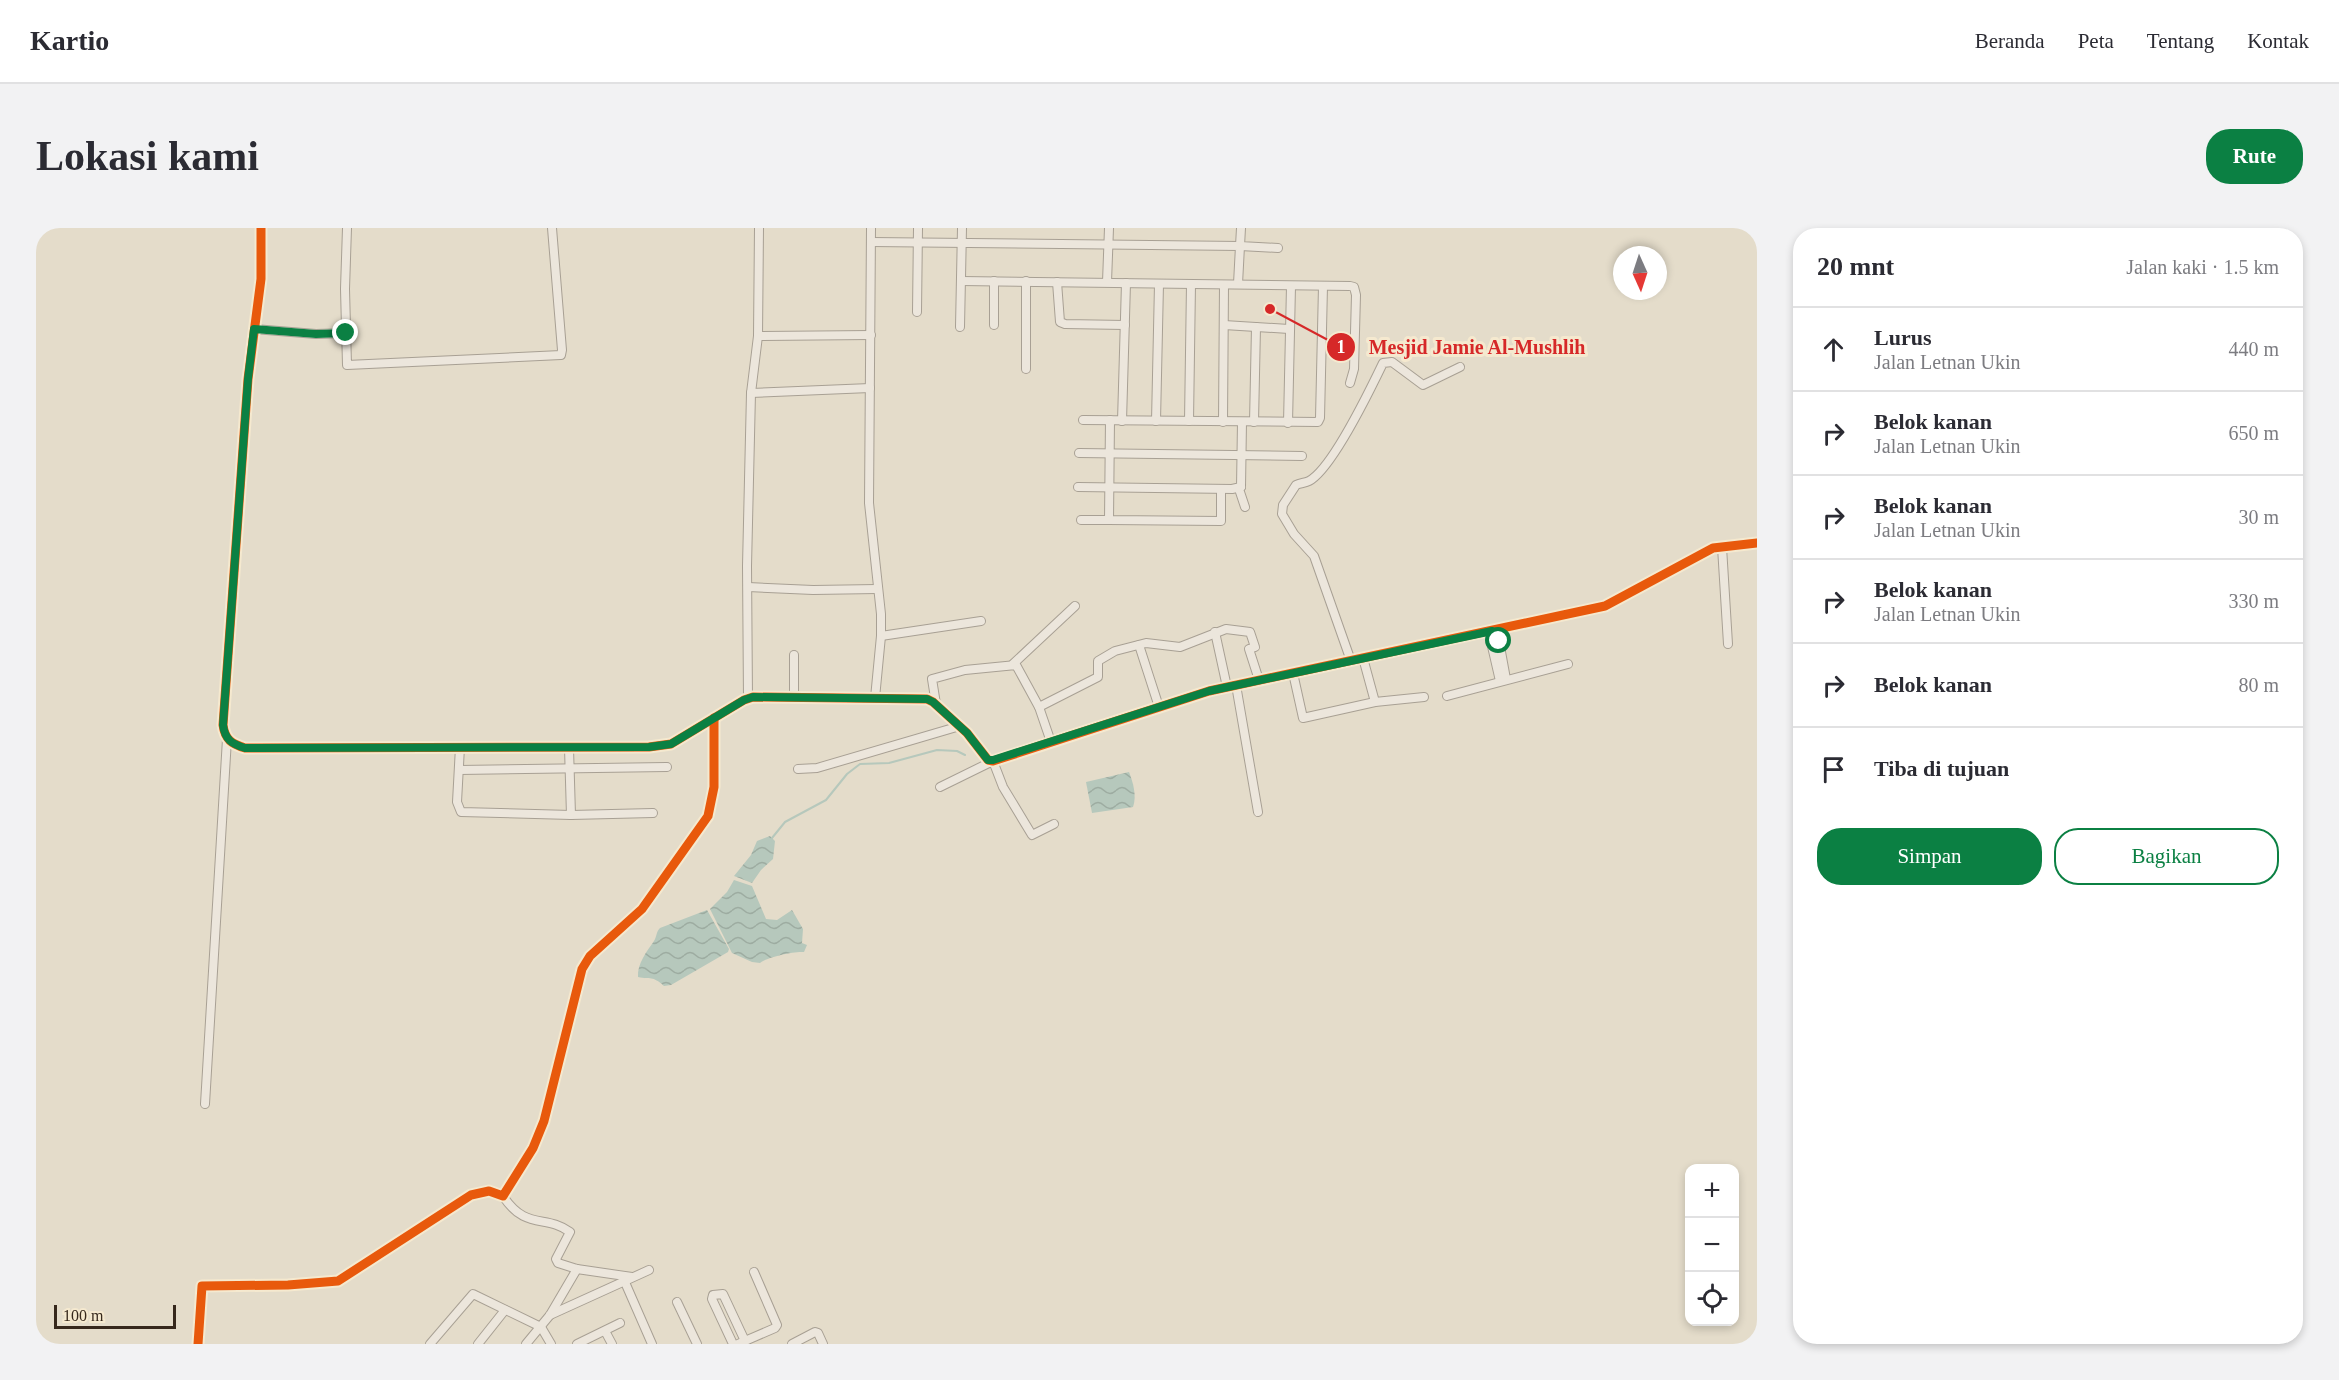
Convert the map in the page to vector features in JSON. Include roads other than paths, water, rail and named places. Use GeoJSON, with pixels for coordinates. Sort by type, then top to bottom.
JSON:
{"type":"FeatureCollection","features":[{"type":"Feature","properties":{"kind":"street"},"geometry":{"type":"LineString","coordinates":[[261,228],[261,279],[248,379],[224,713],[224,733],[227,739],[235,745],[245,748],[667,746],[748,699],[794,697],[927,699],[936,704],[960,726],[988,760],[993,760]]}},
{"type":"Feature","properties":{"kind":"street"},"geometry":{"type":"LineString","coordinates":[[347,228],[347,365],[561,355],[552,228]]}},
{"type":"Feature","properties":{"kind":"street"},"geometry":{"type":"LineString","coordinates":[[748,699],[752,393],[758,336],[759,228]]}},
{"type":"Feature","properties":{"kind":"street"},"geometry":{"type":"LineString","coordinates":[[871,228],[869,502],[881,614],[875,698]]}},
{"type":"Feature","properties":{"kind":"street"},"geometry":{"type":"LineString","coordinates":[[917,312],[918,228]]}},
{"type":"Feature","properties":{"kind":"street"},"geometry":{"type":"LineString","coordinates":[[960,327],[962,228]]}},
{"type":"Feature","properties":{"kind":"street"},"geometry":{"type":"LineString","coordinates":[[1107,282],[1109,228]]}},
{"type":"Feature","properties":{"kind":"street"},"geometry":{"type":"LineString","coordinates":[[1238,284],[1241,228]]}},
{"type":"Feature","properties":{"kind":"street"},"geometry":{"type":"LineString","coordinates":[[871,242],[1278,248]]}},
{"type":"Feature","properties":{"kind":"street"},"geometry":{"type":"LineString","coordinates":[[961,281],[1350,286],[1355,290],[1354,369],[1350,383]]}},
{"type":"Feature","properties":{"kind":"street"},"geometry":{"type":"LineString","coordinates":[[994,281],[994,325]]}},
{"type":"Feature","properties":{"kind":"street"},"geometry":{"type":"LineString","coordinates":[[1026,281],[1026,369]]}},
{"type":"Feature","properties":{"kind":"street"},"geometry":{"type":"LineString","coordinates":[[1057,282],[1059,322],[1125,325]]}},
{"type":"Feature","properties":{"kind":"street"},"geometry":{"type":"LineString","coordinates":[[1122,421],[1126,283]]}},
{"type":"Feature","properties":{"kind":"street"},"geometry":{"type":"LineString","coordinates":[[1156,421],[1159,284]]}},
{"type":"Feature","properties":{"kind":"street"},"geometry":{"type":"LineString","coordinates":[[1189,421],[1191,284]]}},
{"type":"Feature","properties":{"kind":"street"},"geometry":{"type":"LineString","coordinates":[[1223,422],[1224,285]]}},
{"type":"Feature","properties":{"kind":"street"},"geometry":{"type":"LineString","coordinates":[[1083,420],[1315,423],[1320,418],[1323,285]]}},
{"type":"Feature","properties":{"kind":"street"},"geometry":{"type":"LineString","coordinates":[[1288,423],[1288,329],[1291,286]]}},
{"type":"Feature","properties":{"kind":"street"},"geometry":{"type":"LineString","coordinates":[[1224,325],[1288,329]]}},
{"type":"Feature","properties":{"kind":"street"},"geometry":{"type":"LineString","coordinates":[[1254,422],[1256,327]]}},
{"type":"Feature","properties":{"kind":"street"},"geometry":{"type":"LineString","coordinates":[[254,329],[316,334],[346,333]]}},
{"type":"Feature","properties":{"kind":"street"},"geometry":{"type":"LineString","coordinates":[[758,336],[871,335]]}},
{"type":"Feature","properties":{"kind":"street"},"geometry":{"type":"LineString","coordinates":[[1351,661],[1314,556],[1287,524],[1282,514],[1283,505],[1296,485],[1310,481],[1340,443],[1362,406],[1383,363],[1392,362],[1423,385],[1460,367]]}},
{"type":"Feature","properties":{"kind":"street"},"geometry":{"type":"LineString","coordinates":[[752,393],[870,388]]}},
{"type":"Feature","properties":{"kind":"street"},"geometry":{"type":"LineString","coordinates":[[1109,520],[1110,420]]}},
{"type":"Feature","properties":{"kind":"street"},"geometry":{"type":"LineString","coordinates":[[1242,422],[1239,489],[1245,507]]}},
{"type":"Feature","properties":{"kind":"street"},"geometry":{"type":"LineString","coordinates":[[1079,453],[1302,456]]}},
{"type":"Feature","properties":{"kind":"street"},"geometry":{"type":"LineString","coordinates":[[1078,487],[1221,489],[1240,487]]}},
{"type":"Feature","properties":{"kind":"street"},"geometry":{"type":"LineString","coordinates":[[1081,520],[1221,520],[1221,489]]}},
{"type":"Feature","properties":{"kind":"street"},"geometry":{"type":"LineString","coordinates":[[940,787],[993,760],[1227,687],[1363,658],[1493,634],[1605,606],[1708,550],[1757,543]]}},
{"type":"Feature","properties":{"kind":"street"},"geometry":{"type":"LineString","coordinates":[[1722,547],[1728,644]]}},
{"type":"Feature","properties":{"kind":"street"},"geometry":{"type":"LineString","coordinates":[[748,587],[813,590],[877,589]]}},
{"type":"Feature","properties":{"kind":"street"},"geometry":{"type":"LineString","coordinates":[[936,704],[932,679],[965,670],[1012,664],[1075,606]]}},
{"type":"Feature","properties":{"kind":"street"},"geometry":{"type":"LineString","coordinates":[[881,636],[981,621]]}},
{"type":"Feature","properties":{"kind":"street"},"geometry":{"type":"LineString","coordinates":[[1039,707],[1098,677],[1096,664],[1108,654],[1146,643],[1180,647],[1226,629],[1250,632],[1255,647],[1249,649],[1259,680]]}},
{"type":"Feature","properties":{"kind":"street"},"geometry":{"type":"LineString","coordinates":[[1215,632],[1227,687]]}},
{"type":"Feature","properties":{"kind":"street"},"geometry":{"type":"LineString","coordinates":[[1493,634],[1498,640],[1503,680]]}},
{"type":"Feature","properties":{"kind":"street"},"geometry":{"type":"LineString","coordinates":[[1140,645],[1159,707]]}},
{"type":"Feature","properties":{"kind":"street"},"geometry":{"type":"LineString","coordinates":[[794,655],[794,697]]}},
{"type":"Feature","properties":{"kind":"street"},"geometry":{"type":"LineString","coordinates":[[1363,658],[1375,702]]}},
{"type":"Feature","properties":{"kind":"street"},"geometry":{"type":"LineString","coordinates":[[1012,664],[1016,665],[1039,707],[1051,742]]}},
{"type":"Feature","properties":{"kind":"street"},"geometry":{"type":"LineString","coordinates":[[1447,696],[1568,664]]}},
{"type":"Feature","properties":{"kind":"street"},"geometry":{"type":"LineString","coordinates":[[1293,673],[1303,718],[1375,702],[1424,697]]}},
{"type":"Feature","properties":{"kind":"street"},"geometry":{"type":"LineString","coordinates":[[1236,685],[1258,812]]}},
{"type":"Feature","properties":{"kind":"street"},"geometry":{"type":"LineString","coordinates":[[503,1196],[533,1148],[544,1121],[579,976],[585,962],[642,909],[708,816],[714,787],[714,718]]}},
{"type":"Feature","properties":{"kind":"street"},"geometry":{"type":"LineString","coordinates":[[798,770],[817,768],[960,726]]}},
{"type":"Feature","properties":{"kind":"street"},"geometry":{"type":"LineString","coordinates":[[205,1104],[227,739]]}},
{"type":"Feature","properties":{"kind":"street"},"geometry":{"type":"LineString","coordinates":[[460,747],[457,802],[461,812],[571,815],[653,813]]}},
{"type":"Feature","properties":{"kind":"street"},"geometry":{"type":"LineString","coordinates":[[569,748],[571,815]]}},
{"type":"Feature","properties":{"kind":"street"},"geometry":{"type":"LineString","coordinates":[[993,760],[1003,787],[1032,835],[1054,824]]}},
{"type":"Feature","properties":{"kind":"street"},"geometry":{"type":"LineString","coordinates":[[459,770],[667,767]]}},
{"type":"Feature","properties":{"kind":"street"},"geometry":{"type":"LineString","coordinates":[[198,1344],[202,1286],[288,1285],[338,1281],[471,1195],[489,1191],[503,1196],[508,1204],[529,1220],[560,1226],[570,1232],[556,1260],[577,1269],[628,1279]]}},
{"type":"Feature","properties":{"kind":"street"},"geometry":{"type":"LineString","coordinates":[[526,1344],[550,1315],[577,1269]]}},
{"type":"Feature","properties":{"kind":"street"},"geometry":{"type":"LineString","coordinates":[[550,1315],[649,1270]]}},
{"type":"Feature","properties":{"kind":"street"},"geometry":{"type":"LineString","coordinates":[[733,1344],[712,1299],[714,1295],[723,1294],[742,1342],[775,1328],[777,1325],[754,1272]]}},
{"type":"Feature","properties":{"kind":"street"},"geometry":{"type":"LineString","coordinates":[[628,1279],[652,1344]]}},
{"type":"Feature","properties":{"kind":"street"},"geometry":{"type":"LineString","coordinates":[[430,1344],[473,1294],[541,1327],[550,1344]]}},
{"type":"Feature","properties":{"kind":"street"},"geometry":{"type":"LineString","coordinates":[[677,1302],[697,1344]]}},
{"type":"Feature","properties":{"kind":"street"},"geometry":{"type":"LineString","coordinates":[[478,1344],[505,1310]]}},
{"type":"Feature","properties":{"kind":"street"},"geometry":{"type":"LineString","coordinates":[[577,1344],[620,1323]]}},
{"type":"Feature","properties":{"kind":"street"},"geometry":{"type":"LineString","coordinates":[[605,1331],[612,1344]]}},
{"type":"Feature","properties":{"kind":"street"},"geometry":{"type":"LineString","coordinates":[[792,1344],[814,1332],[818,1333],[823,1344]]}},
{"type":"Feature","properties":{"kind":"water"},"geometry":{"type":"Polygon","coordinates":[[[1129,772],[1135,794],[1133,807],[1092,813],[1086,782],[1129,772]]]}},
{"type":"Feature","properties":{"kind":"water"},"geometry":{"type":"Polygon","coordinates":[[[770,836],[775,841],[773,859],[752,883],[734,876],[751,855],[757,841],[770,836]]]}},
{"type":"Feature","properties":{"kind":"water"},"geometry":{"type":"Polygon","coordinates":[[[734,880],[752,886],[766,919],[777,920],[792,910],[803,929],[802,943],[807,945],[804,952],[781,955],[760,963],[732,953],[710,909],[727,892],[734,880]]]}},
{"type":"Feature","properties":{"kind":"water"},"geometry":{"type":"Polygon","coordinates":[[[707,910],[729,949],[728,952],[671,985],[664,986],[654,979],[638,977],[641,963],[660,928],[707,910]]]}},
{"type":"Feature","properties":{"kind":"waterway"},"geometry":{"type":"LineString","coordinates":[[772,838],[785,822],[826,800],[847,774],[860,764],[889,763],[937,750],[957,751],[965,755]]}},
{"type":"Feature","properties":{"kind":"place","name":"Mesjid Jamie Al-Mushlih"},"geometry":{"type":"Point","coordinates":[1270,309]}}]}
